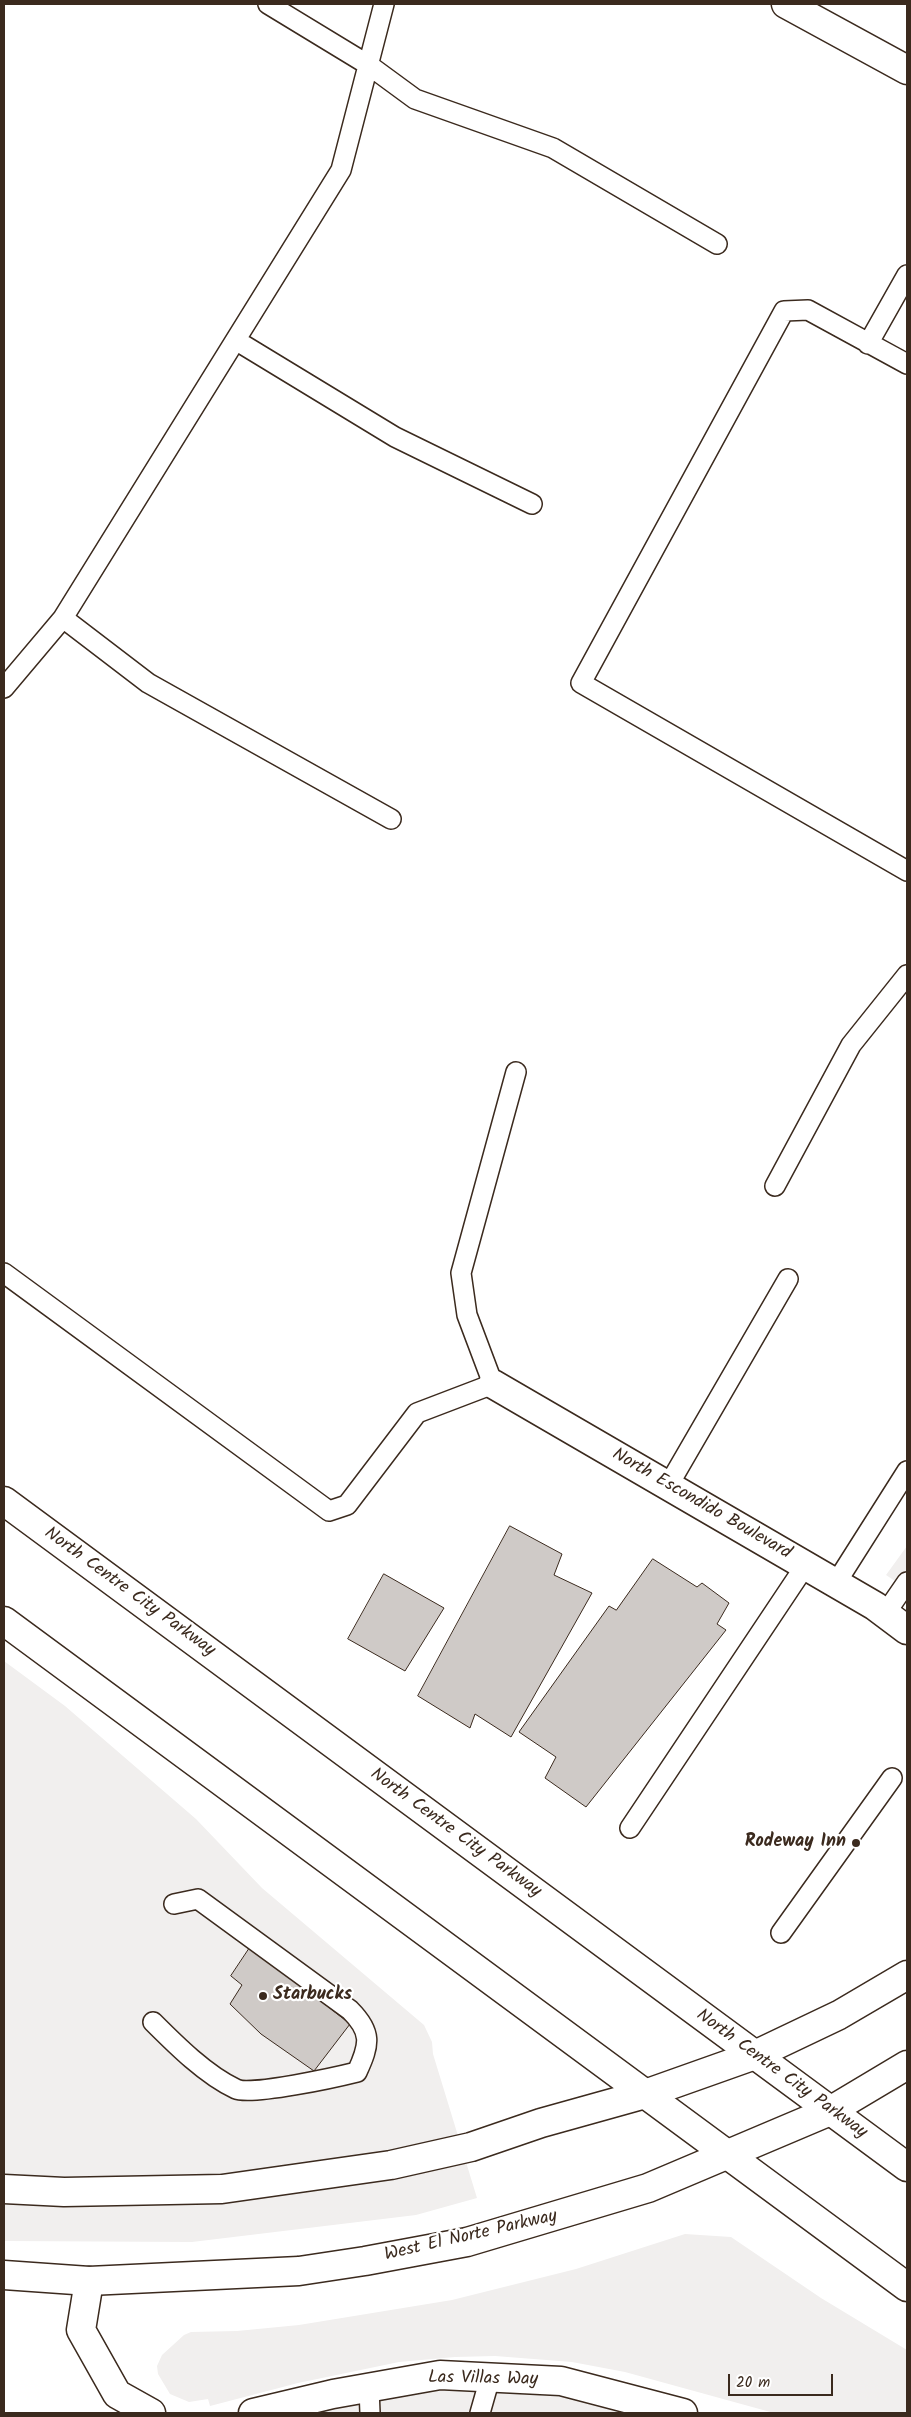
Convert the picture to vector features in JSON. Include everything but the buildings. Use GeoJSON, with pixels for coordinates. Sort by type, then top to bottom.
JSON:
{"type":"FeatureCollection","features":[{"type":"Feature","properties":{"kind":"main road"},"geometry":{"type":"LineString","coordinates":[[796,6],[907,70]]}},
{"type":"Feature","properties":{"kind":"main road","name":"North Escondido Boulevard"},"geometry":{"type":"LineString","coordinates":[[493,1384],[836,1583],[907,1630]]}},
{"type":"Feature","properties":{"kind":"main road","name":"North Centre City Parkway"},"geometry":{"type":"LineString","coordinates":[[4,1501],[907,2167]]}},
{"type":"Feature","properties":{"kind":"main road"},"geometry":{"type":"LineString","coordinates":[[4,1621],[907,2287]]}},
{"type":"Feature","properties":{"kind":"main road"},"geometry":{"type":"LineString","coordinates":[[4,2189],[64,2192],[222,2189],[391,2165],[471,2147],[541,2123],[645,2094],[754,2055],[840,2015],[907,1975]]}},
{"type":"Feature","properties":{"kind":"main road","name":"West El Norte Parkway"},"geometry":{"type":"LineString","coordinates":[[4,2275],[89,2281],[299,2271],[467,2242],[648,2188],[729,2156],[830,2111],[907,2065]]}},
{"type":"Feature","properties":{"kind":"main road"},"geometry":{"type":"LineString","coordinates":[[89,2281],[80,2330],[117,2394],[151,2413]]}},
{"type":"Feature","properties":{"kind":"main road","name":"Las Villas Way"},"geometry":{"type":"LineString","coordinates":[[253,2413],[370,2400],[440,2375],[561,2381],[683,2413]]}},
{"type":"Feature","properties":{"kind":"lane"},"geometry":{"type":"LineString","coordinates":[[268,4],[370,66],[415,99],[553,148],[717,244]]}},
{"type":"Feature","properties":{"kind":"lane"},"geometry":{"type":"LineString","coordinates":[[4,688],[63,618],[341,170],[370,66],[384,4]]}},
{"type":"Feature","properties":{"kind":"lane"},"geometry":{"type":"LineString","coordinates":[[868,344],[907,276]]}},
{"type":"Feature","properties":{"kind":"lane"},"geometry":{"type":"LineString","coordinates":[[907,364],[808,310],[784,311],[581,683],[907,871]]}},
{"type":"Feature","properties":{"kind":"lane"},"geometry":{"type":"LineString","coordinates":[[237,340],[395,437],[532,504]]}},
{"type":"Feature","properties":{"kind":"lane"},"geometry":{"type":"LineString","coordinates":[[63,618],[148,684],[391,819]]}},
{"type":"Feature","properties":{"kind":"lane"},"geometry":{"type":"LineString","coordinates":[[776,1186],[851,1045],[907,975]]}},
{"type":"Feature","properties":{"kind":"lane"},"geometry":{"type":"LineString","coordinates":[[4,1273],[329,1511],[347,1505],[417,1413],[493,1384],[466,1315],[460,1273],[516,1072]]}},
{"type":"Feature","properties":{"kind":"lane"},"geometry":{"type":"LineString","coordinates":[[668,1486],[788,1279]]}},
{"type":"Feature","properties":{"kind":"lane"},"geometry":{"type":"LineString","coordinates":[[836,1583],[907,1471]]}},
{"type":"Feature","properties":{"kind":"lane"},"geometry":{"type":"LineString","coordinates":[[630,1828],[804,1566]]}},
{"type":"Feature","properties":{"kind":"lane"},"geometry":{"type":"LineString","coordinates":[[885,1614],[907,1582]]}},
{"type":"Feature","properties":{"kind":"lane"},"geometry":{"type":"LineString","coordinates":[[781,1933],[892,1778]]}},
{"type":"Feature","properties":{"kind":"lane"},"geometry":{"type":"LineString","coordinates":[[153,2022],[187,2056],[238,2090],[310,2084],[356,2072],[364,2057],[367,2041],[364,2024],[350,2010],[198,1899],[174,1904]]}},
{"type":"Feature","properties":{"kind":"lane"},"geometry":{"type":"LineString","coordinates":[[480,2413],[490,2378]]}},
{"type":"Feature","properties":{"kind":"shaded area"},"geometry":{"type":"Polygon","coordinates":[[[907,1546],[907,1589],[886,1575],[907,1546]]]}},
{"type":"Feature","properties":{"kind":"shaded area"},"geometry":{"type":"Polygon","coordinates":[[[4,1661],[65,1706],[196,1819],[262,1888],[424,2025],[432,2042],[433,2054],[477,2198],[416,2215],[192,2242],[4,2241],[4,1661]]]}},
{"type":"Feature","properties":{"kind":"shaded area"},"geometry":{"type":"Polygon","coordinates":[[[685,2234],[731,2237],[821,2298],[907,2350],[907,2413],[774,2413],[625,2372],[572,2362],[495,2356],[399,2362],[298,2383],[210,2406],[208,2399],[189,2402],[170,2394],[158,2374],[157,2366],[162,2355],[184,2335],[191,2332],[237,2331],[299,2325],[452,2300],[576,2269],[685,2234]]]}},
{"type":"Feature","properties":{"kind":"shaded area"},"geometry":{"type":"Polygon","coordinates":[[[440,2375],[683,2413],[253,2413],[440,2375]]]}},
{"type":"Feature","properties":{"kind":"place","name":"Rodeway Inn"},"geometry":{"type":"Point","coordinates":[856,1843]}},
{"type":"Feature","properties":{"kind":"place","name":"Starbucks"},"geometry":{"type":"Point","coordinates":[263,1996]}}]}
